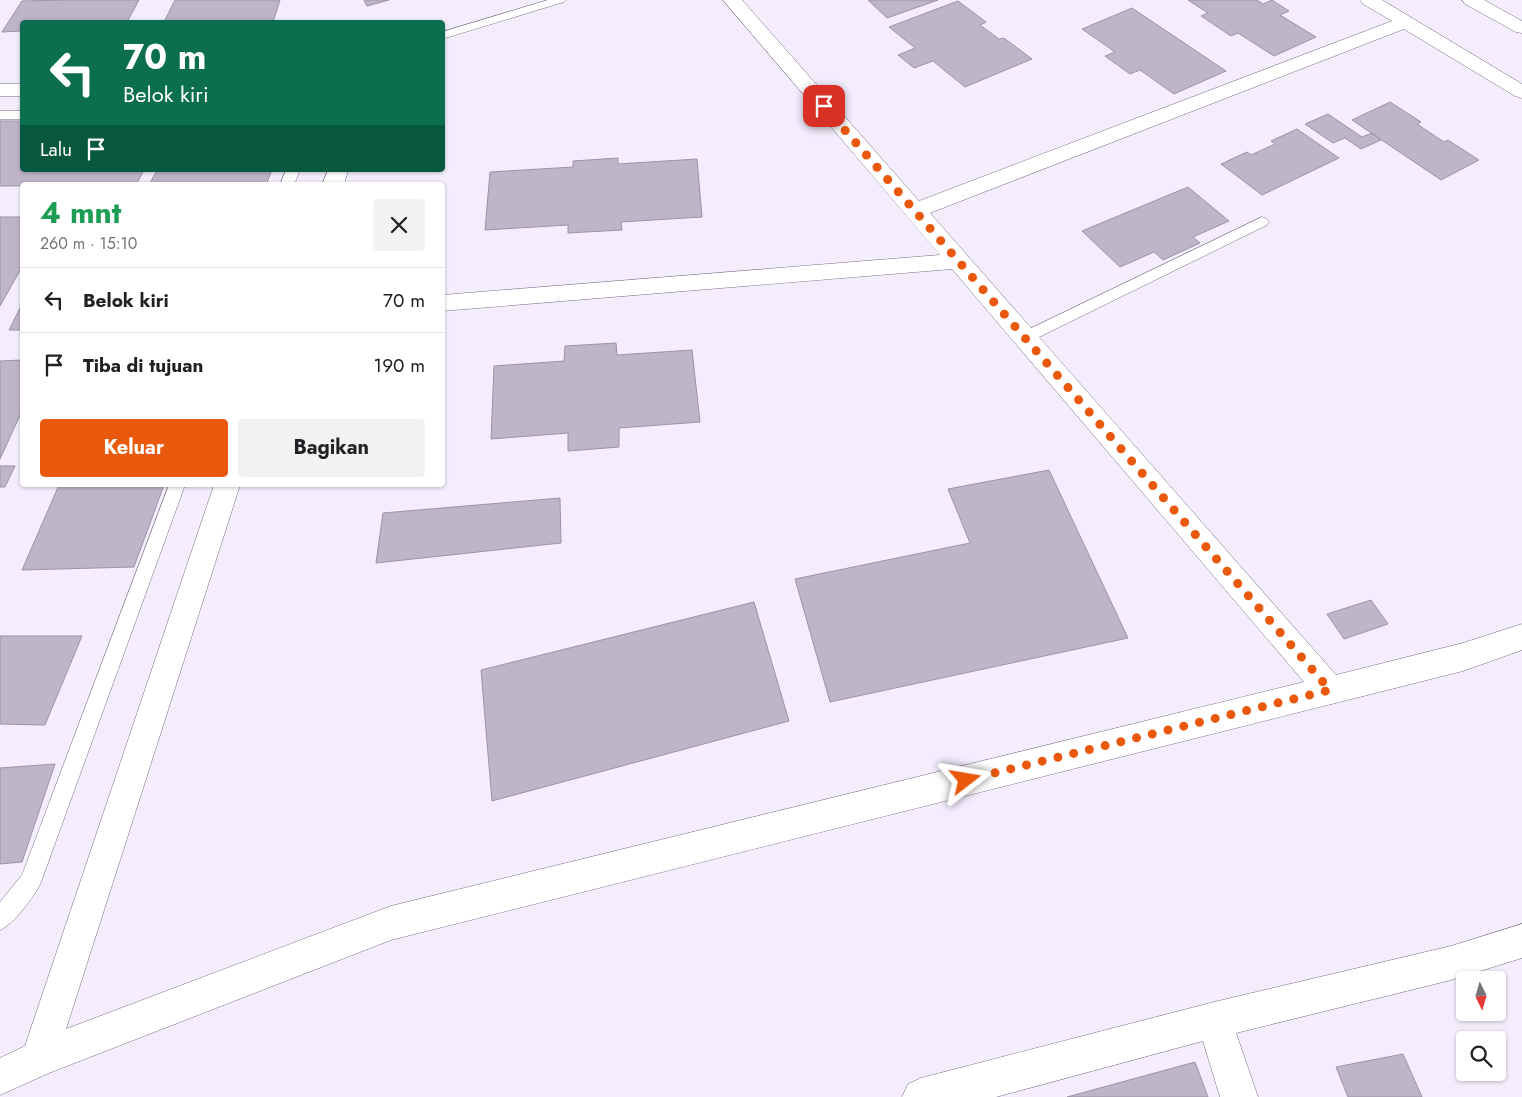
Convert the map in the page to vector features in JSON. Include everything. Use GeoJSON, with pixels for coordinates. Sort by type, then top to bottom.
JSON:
{"type":"FeatureCollection","features":[{"type":"Feature","properties":{"kind":"street"},"geometry":{"type":"LineString","coordinates":[[732,0],[1330,690]]}},
{"type":"Feature","properties":{"kind":"street"},"geometry":{"type":"LineString","coordinates":[[1369,0],[1522,92]]}},
{"type":"Feature","properties":{"kind":"street"},"geometry":{"type":"LineString","coordinates":[[1472,0],[1522,28]]}},
{"type":"Feature","properties":{"kind":"street"},"geometry":{"type":"LineString","coordinates":[[915,211],[1406,22]]}},
{"type":"Feature","properties":{"kind":"street"},"geometry":{"type":"LineString","coordinates":[[0,90],[20,90]]}},
{"type":"Feature","properties":{"kind":"street"},"geometry":{"type":"LineString","coordinates":[[445,303],[958,261]]}},
{"type":"Feature","properties":{"kind":"street"},"geometry":{"type":"LineString","coordinates":[[38,1058],[226,487]]}},
{"type":"Feature","properties":{"kind":"street"},"geometry":{"type":"LineString","coordinates":[[0,1077],[38,1058],[391,923],[1463,657],[1522,637]]}},
{"type":"Feature","properties":{"kind":"street"},"geometry":{"type":"LineString","coordinates":[[921,1097],[1214,1020],[1451,963],[1522,940]]}},
{"type":"Feature","properties":{"kind":"street"},"geometry":{"type":"LineString","coordinates":[[1214,1020],[1239,1097]]}},
{"type":"Feature","properties":{"kind":"lane"},"geometry":{"type":"LineString","coordinates":[[445,35],[560,0]]}},
{"type":"Feature","properties":{"kind":"lane"},"geometry":{"type":"LineString","coordinates":[[0,115],[20,114]]}},
{"type":"Feature","properties":{"kind":"lane"},"geometry":{"type":"LineString","coordinates":[[1026,337],[1262,222]]}},
{"type":"Feature","properties":{"kind":"lane"},"geometry":{"type":"LineString","coordinates":[[0,919],[30,882],[175,487]]}},
{"type":"Feature","properties":{"kind":"building"},"geometry":{"type":"Polygon","coordinates":[[[139,0],[128,20],[20,20],[20,31],[2,32],[22,1],[139,0]]]}},
{"type":"Feature","properties":{"kind":"building"},"geometry":{"type":"Polygon","coordinates":[[[175,0],[280,0],[274,20],[165,20],[175,0]]]}},
{"type":"Feature","properties":{"kind":"building"},"geometry":{"type":"Polygon","coordinates":[[[364,0],[389,0],[367,6],[364,0]]]}},
{"type":"Feature","properties":{"kind":"building"},"geometry":{"type":"Polygon","coordinates":[[[868,0],[938,0],[887,18],[868,0]]]}},
{"type":"Feature","properties":{"kind":"building"},"geometry":{"type":"Polygon","coordinates":[[[1188,0],[1257,0],[1263,4],[1272,0],[1289,11],[1280,15],[1316,37],[1274,56],[1238,33],[1231,36],[1201,16],[1208,13],[1188,0]]]}},
{"type":"Feature","properties":{"kind":"building"},"geometry":{"type":"Polygon","coordinates":[[[958,1],[986,22],[980,25],[999,39],[1004,38],[1032,59],[965,87],[933,61],[914,68],[898,55],[915,48],[889,27],[958,1]]]}},
{"type":"Feature","properties":{"kind":"building"},"geometry":{"type":"Polygon","coordinates":[[[1132,8],[1226,71],[1174,94],[1140,70],[1130,74],[1105,56],[1115,52],[1082,29],[1132,8]]]}},
{"type":"Feature","properties":{"kind":"building"},"geometry":{"type":"Polygon","coordinates":[[[1390,102],[1421,122],[1417,124],[1444,142],[1448,140],[1479,160],[1441,180],[1352,120],[1390,102]]]}},
{"type":"Feature","properties":{"kind":"building"},"geometry":{"type":"Polygon","coordinates":[[[1328,114],[1362,137],[1372,133],[1381,140],[1361,149],[1345,138],[1333,143],[1305,124],[1328,114]]]}},
{"type":"Feature","properties":{"kind":"building"},"geometry":{"type":"Polygon","coordinates":[[[0,121],[20,121],[20,172],[143,172],[138,182],[20,182],[20,186],[0,186],[0,121]]]}},
{"type":"Feature","properties":{"kind":"building"},"geometry":{"type":"Polygon","coordinates":[[[1297,129],[1339,158],[1262,195],[1221,164],[1247,152],[1251,155],[1275,144],[1271,141],[1297,129]]]}},
{"type":"Feature","properties":{"kind":"building"},"geometry":{"type":"Polygon","coordinates":[[[618,158],[618,164],[697,159],[702,217],[621,222],[622,230],[568,233],[568,225],[485,230],[490,172],[573,167],[573,161],[618,158]]]}},
{"type":"Feature","properties":{"kind":"building"},"geometry":{"type":"Polygon","coordinates":[[[156,172],[271,172],[267,182],[151,182],[156,172]]]}},
{"type":"Feature","properties":{"kind":"building"},"geometry":{"type":"Polygon","coordinates":[[[1188,187],[1229,221],[1193,237],[1200,243],[1163,260],[1154,252],[1120,267],[1082,231],[1188,187]]]}},
{"type":"Feature","properties":{"kind":"building"},"geometry":{"type":"Polygon","coordinates":[[[0,217],[20,217],[20,271],[0,306],[0,217]]]}},
{"type":"Feature","properties":{"kind":"building"},"geometry":{"type":"Polygon","coordinates":[[[20,308],[20,330],[9,330],[20,308]]]}},
{"type":"Feature","properties":{"kind":"building"},"geometry":{"type":"Polygon","coordinates":[[[616,343],[617,355],[692,350],[700,422],[619,428],[619,447],[568,451],[568,433],[491,439],[494,366],[564,361],[565,346],[616,343]]]}},
{"type":"Feature","properties":{"kind":"building"},"geometry":{"type":"Polygon","coordinates":[[[20,360],[20,415],[0,459],[0,361],[20,360]]]}},
{"type":"Feature","properties":{"kind":"building"},"geometry":{"type":"Polygon","coordinates":[[[0,466],[15,466],[5,487],[0,487],[0,466]]]}},
{"type":"Feature","properties":{"kind":"building"},"geometry":{"type":"Polygon","coordinates":[[[1049,470],[1128,638],[830,702],[795,579],[970,543],[948,489],[1049,470]]]}},
{"type":"Feature","properties":{"kind":"building"},"geometry":{"type":"Polygon","coordinates":[[[58,487],[163,487],[134,567],[22,570],[58,487]]]}},
{"type":"Feature","properties":{"kind":"building"},"geometry":{"type":"Polygon","coordinates":[[[560,498],[561,543],[376,563],[383,513],[560,498]]]}},
{"type":"Feature","properties":{"kind":"building"},"geometry":{"type":"Polygon","coordinates":[[[1371,600],[1388,624],[1344,639],[1327,614],[1371,600]]]}},
{"type":"Feature","properties":{"kind":"building"},"geometry":{"type":"Polygon","coordinates":[[[754,602],[789,721],[492,801],[481,670],[754,602]]]}},
{"type":"Feature","properties":{"kind":"building"},"geometry":{"type":"Polygon","coordinates":[[[0,636],[82,636],[45,725],[0,724],[0,636]]]}},
{"type":"Feature","properties":{"kind":"building"},"geometry":{"type":"Polygon","coordinates":[[[55,764],[22,862],[0,864],[0,768],[55,764]]]}},
{"type":"Feature","properties":{"kind":"building"},"geometry":{"type":"Polygon","coordinates":[[[1403,1054],[1422,1097],[1348,1097],[1336,1067],[1403,1054]]]}},
{"type":"Feature","properties":{"kind":"building"},"geometry":{"type":"Polygon","coordinates":[[[1195,1062],[1208,1097],[1067,1097],[1195,1062]]]}},
{"type":"Feature","properties":{"kind":"route"},"geometry":{"type":"LineString","coordinates":[[824,106],[1330,690],[966,780]]}}]}
